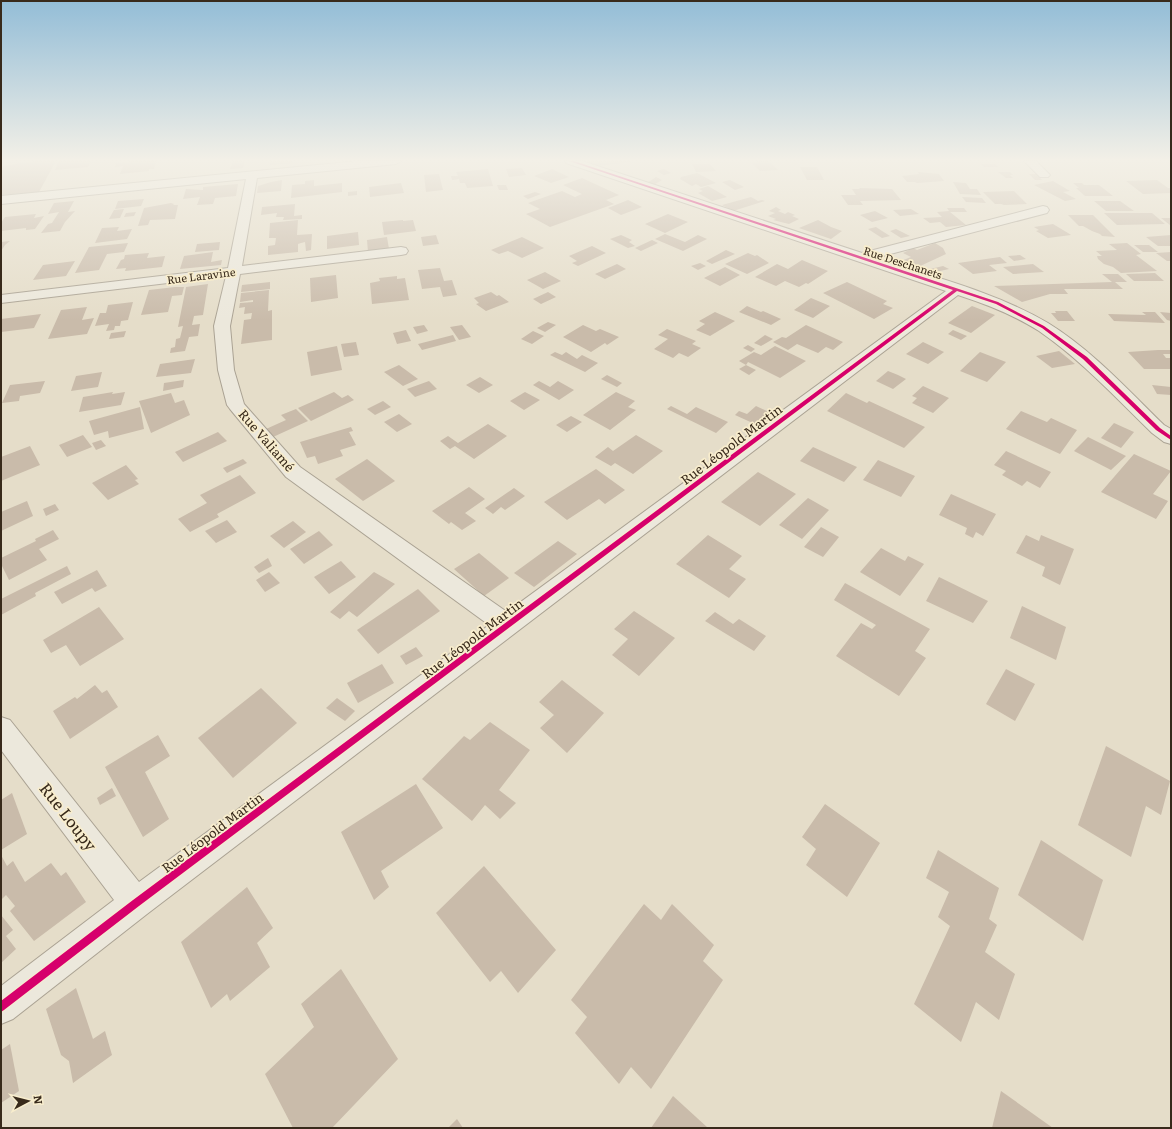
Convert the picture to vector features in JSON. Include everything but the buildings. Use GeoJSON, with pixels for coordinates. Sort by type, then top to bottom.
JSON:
{"type":"FeatureCollection","features":[{"type":"Feature","properties":{"kind":"street","name":"Rue Valiamé"},"geometry":{"type":"LineString","coordinates":[[245,214],[222,326],[226,370],[236,405],[293,472],[508,625]]}},
{"type":"Feature","properties":{"kind":"street","name":"Rue Deschanets"},"geometry":{"type":"LineString","coordinates":[[728,214],[997,303],[1043,326],[1085,358],[1158,429],[1171,438]]}},
{"type":"Feature","properties":{"kind":"street","name":"Rue Deschanets"},"geometry":{"type":"LineString","coordinates":[[860,258],[1029,214]]}},
{"type":"Feature","properties":{"kind":"street","name":"Rue Laravine"},"geometry":{"type":"LineString","coordinates":[[1,299],[401,251]]}},
{"type":"Feature","properties":{"kind":"street","name":"Rue Léopold Martin"},"geometry":{"type":"LineString","coordinates":[[1,1007],[136,903],[957,289]]}},
{"type":"Feature","properties":{"kind":"street","name":"Rue Loupy"},"geometry":{"type":"LineString","coordinates":[[1,729],[136,903]]}},
{"type":"Feature","properties":{"kind":"cycle path"},"geometry":{"type":"LineString","coordinates":[[728,214],[997,303],[1043,327],[1085,358],[1158,429],[1171,438]]}},
{"type":"Feature","properties":{"kind":"cycle path"},"geometry":{"type":"LineString","coordinates":[[1,1007],[136,903],[957,289]]}}]}
